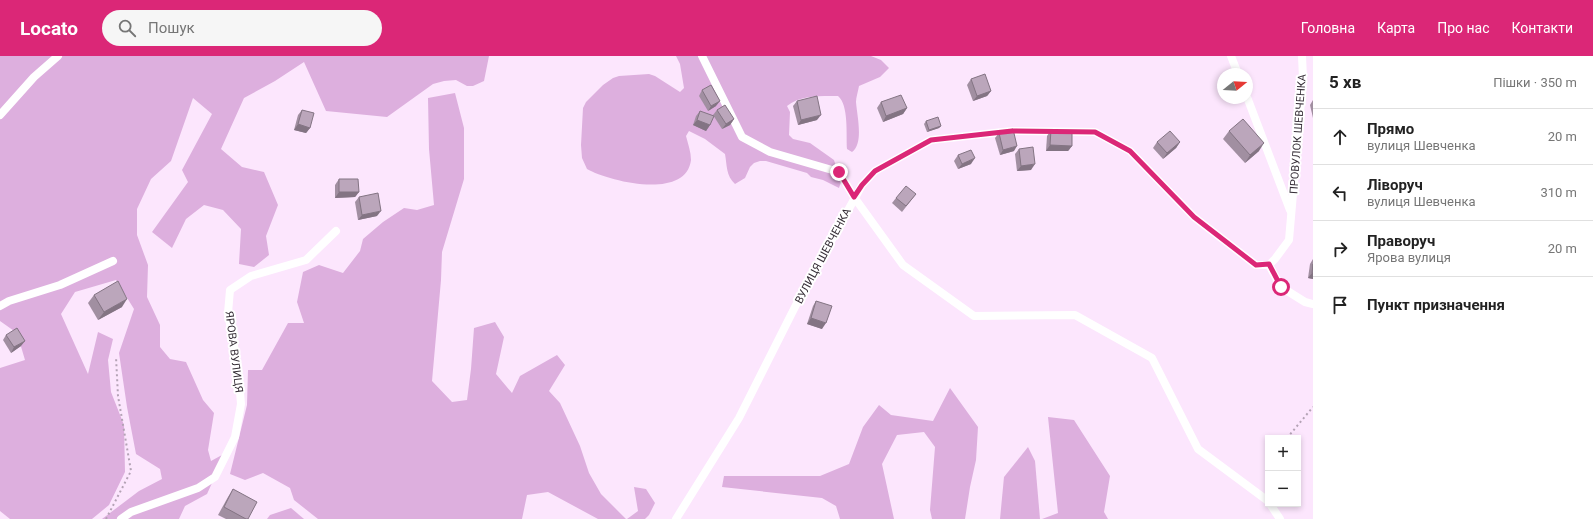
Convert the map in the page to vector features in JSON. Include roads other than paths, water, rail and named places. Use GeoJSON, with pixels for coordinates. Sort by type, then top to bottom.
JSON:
{"type":"FeatureCollection","features":[{"type":"Feature","properties":{"kind":"street"},"geometry":{"type":"LineString","coordinates":[[0,115],[34,77],[58,56]]}},
{"type":"Feature","properties":{"kind":"street"},"geometry":{"type":"LineString","coordinates":[[702,56],[742,137],[770,152],[839,172],[854,197],[904,265],[974,316],[1075,315],[1152,358],[1198,449],[1265,499]]}},
{"type":"Feature","properties":{"kind":"street"},"geometry":{"type":"LineString","coordinates":[[1231,56],[1236,68]]}},
{"type":"Feature","properties":{"kind":"street","name":"ПРОВУЛОК ШЕВЧЕНКА"},"geometry":{"type":"LineString","coordinates":[[1269,264],[1275,259],[1288,240],[1303,78],[1302,56]]}},
{"type":"Feature","properties":{"kind":"street","name":"ПРОВУЛОК ШЕВЧЕНКА"},"geometry":{"type":"LineString","coordinates":[[1250,104],[1291,213]]}},
{"type":"Feature","properties":{"kind":"street","name":"ВУЛИЦЯ ШЕВЧЕНКА"},"geometry":{"type":"LineString","coordinates":[[676,519],[739,418],[798,303],[854,197],[862,185],[875,171],[931,140],[1012,131],[1095,132],[1130,151],[1194,217],[1256,265],[1269,264]]}},
{"type":"Feature","properties":{"kind":"street","name":"ЯРОВА ВУЛИЦЯ"},"geometry":{"type":"LineString","coordinates":[[121,519],[131,512],[198,488],[216,477],[235,437],[241,404],[238,368],[228,313],[230,290],[251,276],[306,260],[336,232]]}},
{"type":"Feature","properties":{"kind":"street"},"geometry":{"type":"LineString","coordinates":[[0,306],[9,301],[60,285],[113,261]]}},
{"type":"Feature","properties":{"kind":"street"},"geometry":{"type":"LineString","coordinates":[[1269,264],[1281,287],[1306,302],[1313,304]]}},
{"type":"Feature","properties":{"kind":"street"},"geometry":{"type":"LineString","coordinates":[[1272,507],[1280,519]]}}]}
